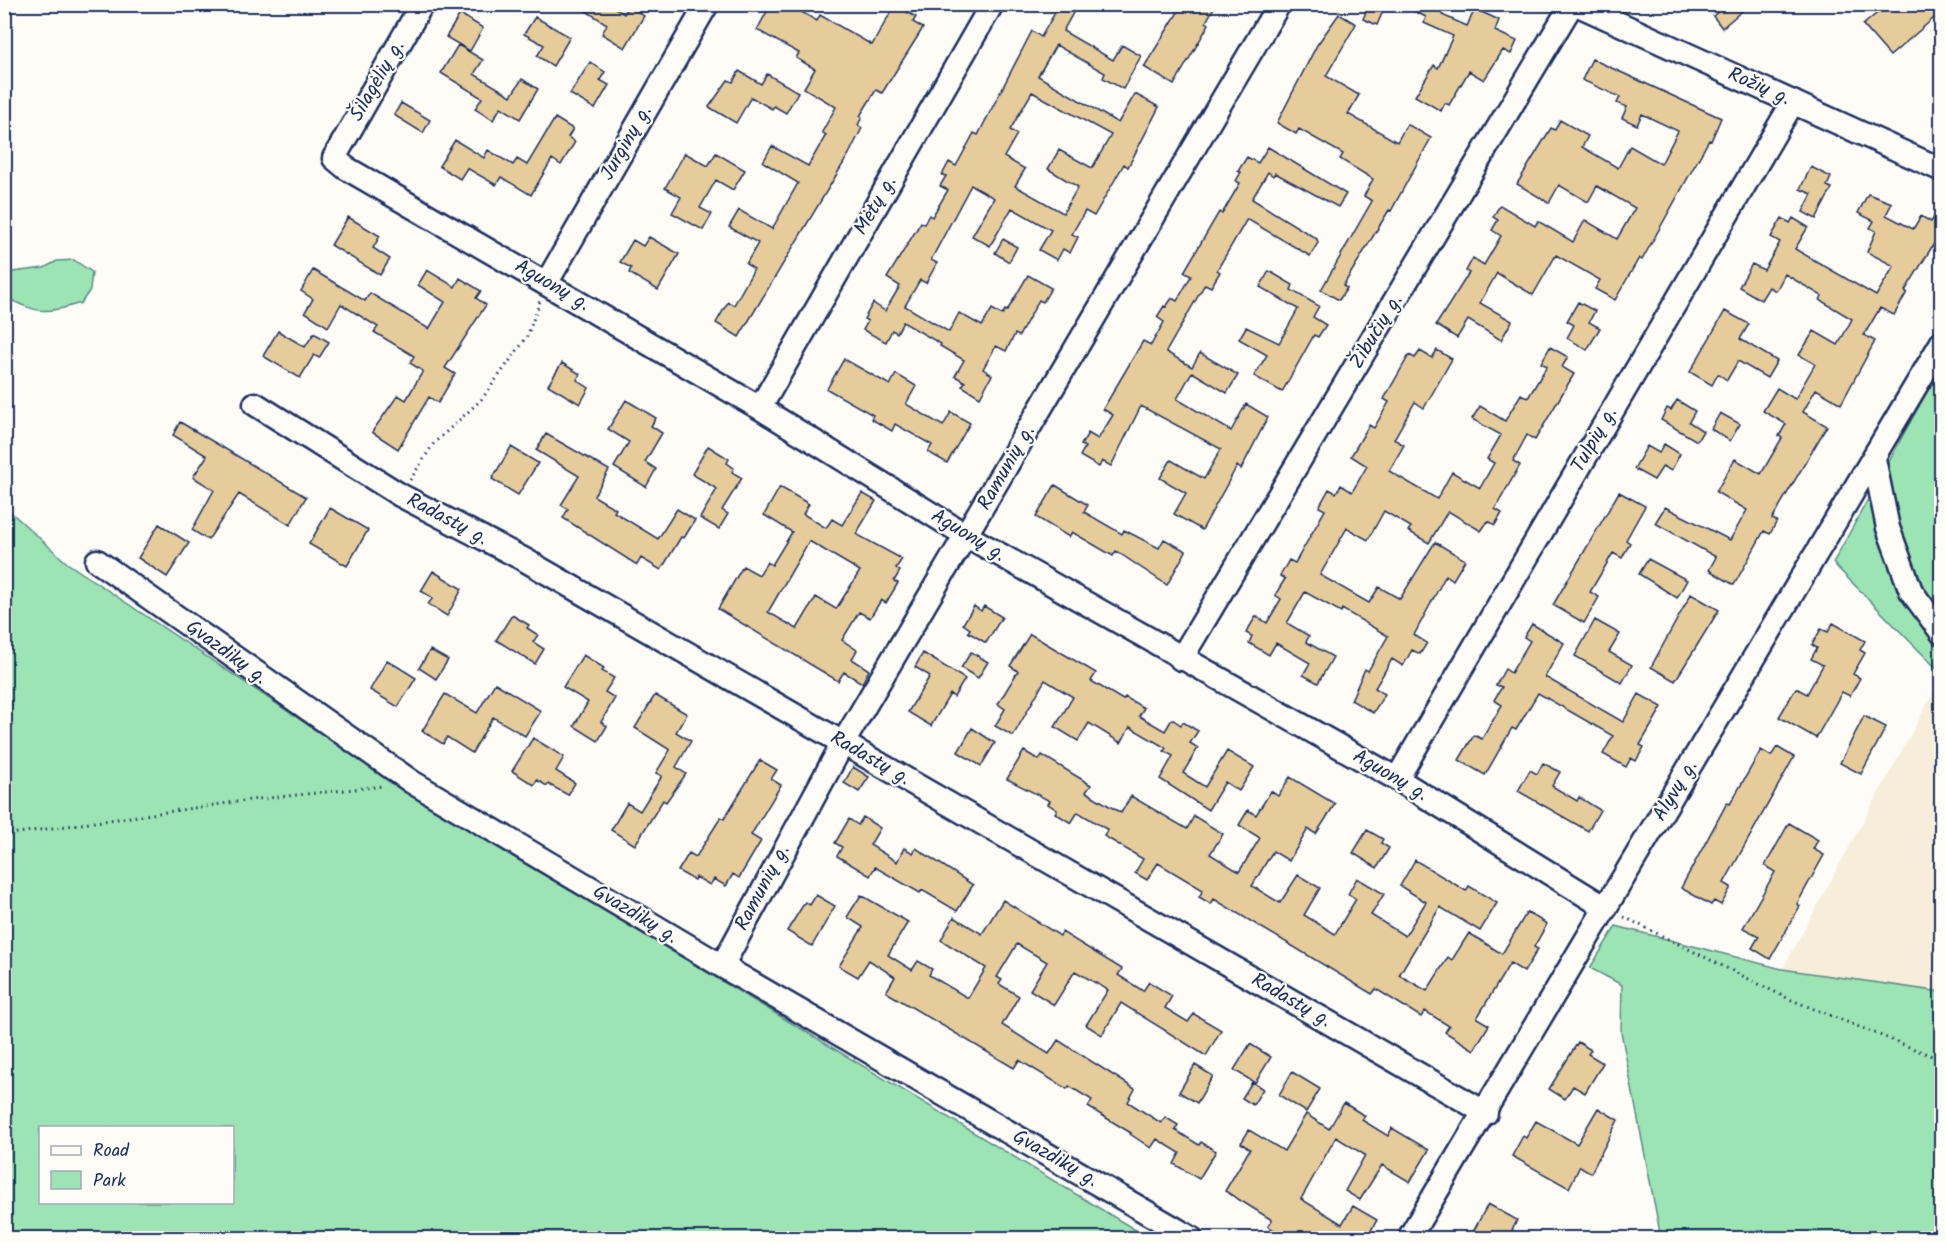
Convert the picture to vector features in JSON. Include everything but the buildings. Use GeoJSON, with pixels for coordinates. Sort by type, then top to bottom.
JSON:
{"type":"FeatureCollection","features":[{"type":"Feature","properties":{"kind":"street","name":"Šilagėlių g."},"geometry":{"type":"LineString","coordinates":[[334,158],[422,4]]}},
{"type":"Feature","properties":{"kind":"street","name":"Jurginų g."},"geometry":{"type":"LineString","coordinates":[[546,282],[707,4]]}},
{"type":"Feature","properties":{"kind":"street","name":"Mėtų g."},"geometry":{"type":"LineString","coordinates":[[760,408],[992,4]]}},
{"type":"Feature","properties":{"kind":"street","name":"Ramunių g."},"geometry":{"type":"LineString","coordinates":[[722,966],[843,743],[1279,4]]}},
{"type":"Feature","properties":{"kind":"street","name":"Rožių g."},"geometry":{"type":"LineString","coordinates":[[1574,4],[1941,170]]}},
{"type":"Feature","properties":{"kind":"street","name":"Žibučių g."},"geometry":{"type":"LineString","coordinates":[[1181,659],[1574,4]]}},
{"type":"Feature","properties":{"kind":"street","name":"Tulpių g."},"geometry":{"type":"LineString","coordinates":[[1397,779],[1793,102]]}},
{"type":"Feature","properties":{"kind":"street","name":"Aguonų g."},"geometry":{"type":"LineString","coordinates":[[334,158],[346,168],[760,408],[967,536],[1397,779],[1606,908]]}},
{"type":"Feature","properties":{"kind":"street","name":"Alyvų g."},"geometry":{"type":"LineString","coordinates":[[1409,1239],[1874,459],[1941,342]]}},
{"type":"Feature","properties":{"kind":"street","name":"Radastų g."},"geometry":{"type":"LineString","coordinates":[[255,404],[400,495],[525,560],[1486,1113]]}},
{"type":"Feature","properties":{"kind":"street"},"geometry":{"type":"LineString","coordinates":[[1874,459],[1888,528],[1911,591],[1941,633]]}},
{"type":"Feature","properties":{"kind":"street","name":"Gvazdikų g."},"geometry":{"type":"LineString","coordinates":[[97,561],[412,782],[722,966],[1191,1239]]}},
{"type":"Feature","properties":{"kind":"path"},"geometry":{"type":"LineString","coordinates":[[400,495],[434,443],[481,400],[527,337],[546,282]]}},
{"type":"Feature","properties":{"kind":"path"},"geometry":{"type":"LineString","coordinates":[[4,835],[250,800],[412,782]]}},
{"type":"Feature","properties":{"kind":"path"},"geometry":{"type":"LineString","coordinates":[[1606,908],[1789,999],[1941,1060]]}},
{"type":"Feature","properties":{"kind":"shaded area"},"geometry":{"type":"Polygon","coordinates":[[[1941,679],[1941,992],[1782,970],[1941,679]]]}},
{"type":"Feature","properties":{"kind":"green space"},"geometry":{"type":"Polygon","coordinates":[[[74,260],[92,272],[90,290],[81,303],[58,309],[42,310],[26,307],[5,297],[5,273],[44,268],[57,261],[74,260]]]}},
{"type":"Feature","properties":{"kind":"green space"},"geometry":{"type":"Polygon","coordinates":[[[1941,366],[1941,673],[1833,563],[1941,366]]]}},
{"type":"Feature","properties":{"kind":"green space"},"geometry":{"type":"Polygon","coordinates":[[[4,506],[67,563],[417,798],[1149,1238],[5,1238],[4,506]]]}},
{"type":"Feature","properties":{"kind":"green space"},"geometry":{"type":"Polygon","coordinates":[[[1616,926],[1782,969],[1941,992],[1941,1238],[1661,1238],[1621,1032],[1622,985],[1590,968],[1616,926]]]}}]}
